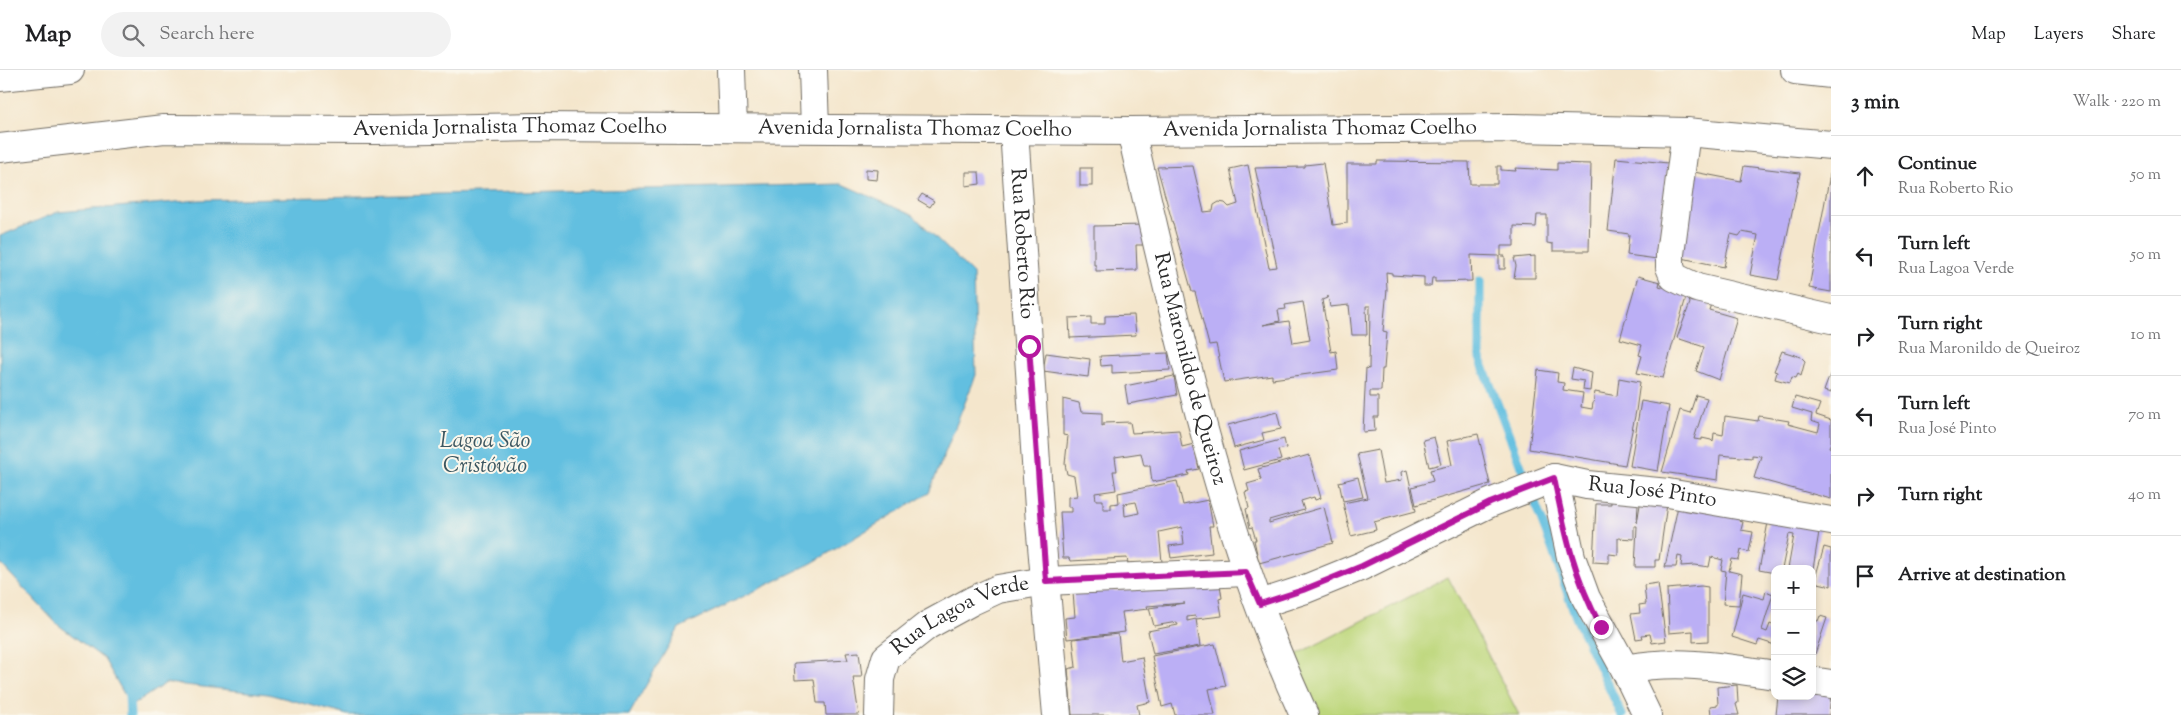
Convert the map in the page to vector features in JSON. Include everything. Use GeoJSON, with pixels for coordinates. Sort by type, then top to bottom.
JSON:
{"type":"FeatureCollection","features":[{"type":"Feature","properties":{"kind":"street"},"geometry":{"type":"LineString","coordinates":[[0,77],[70,70]]}},
{"type":"Feature","properties":{"kind":"street"},"geometry":{"type":"LineString","coordinates":[[731,70],[733,128]]}},
{"type":"Feature","properties":{"kind":"street"},"geometry":{"type":"LineString","coordinates":[[813,70],[815,128]]}},
{"type":"Feature","properties":{"kind":"street"},"geometry":{"type":"LineString","coordinates":[[1795,70],[1831,74]]}},
{"type":"Feature","properties":{"kind":"street","name":"Avenida Jornalista Thomaz Coelho"},"geometry":{"type":"LineString","coordinates":[[0,148],[164,129],[733,128],[1014,130],[1513,128],[1686,132],[1831,145]]}},
{"type":"Feature","properties":{"kind":"street","name":"Rua Roberto Rio"},"geometry":{"type":"LineString","coordinates":[[1014,130],[1040,524],[1057,715]]}},
{"type":"Feature","properties":{"kind":"street","name":"Rua Maronildo de Queiroz"},"geometry":{"type":"LineString","coordinates":[[1131,130],[1188,372],[1246,572],[1304,715]]}},
{"type":"Feature","properties":{"kind":"street"},"geometry":{"type":"LineString","coordinates":[[1686,132],[1670,254],[1670,267],[1674,277],[1697,288],[1831,319]]}},
{"type":"Feature","properties":{"kind":"street"},"geometry":{"type":"LineString","coordinates":[[1260,604],[1303,590],[1362,566],[1490,503],[1546,481],[1586,598],[1625,669],[1647,715]]}},
{"type":"Feature","properties":{"kind":"street","name":"Rua José Pinto"},"geometry":{"type":"LineString","coordinates":[[1546,481],[1668,493],[1831,521]]}},
{"type":"Feature","properties":{"kind":"street","name":"Rua Lagoa Verde"},"geometry":{"type":"LineString","coordinates":[[879,715],[880,679],[886,658],[928,625],[998,589],[1046,581],[1246,572]]}},
{"type":"Feature","properties":{"kind":"street"},"geometry":{"type":"LineString","coordinates":[[1625,669],[1648,665],[1709,664],[1771,674]]}},
{"type":"Feature","properties":{"kind":"street"},"geometry":{"type":"LineString","coordinates":[[1816,682],[1831,684]]}},
{"type":"Feature","properties":{"kind":"green space"},"geometry":{"type":"Polygon","coordinates":[[[1448,577],[1519,715],[1320,715],[1290,658],[1448,577]]]}},
{"type":"Feature","properties":{"kind":"water","name":"Lagoa São Cristóvão"},"geometry":{"type":"Polygon","coordinates":[[[842,184],[914,216],[973,274],[976,375],[929,493],[812,563],[679,628],[629,715],[348,715],[268,694],[166,683],[131,706],[104,659],[57,624],[0,563],[0,236],[58,212],[199,200],[842,184]]]}},
{"type":"Feature","properties":{"kind":"building"},"geometry":{"type":"Polygon","coordinates":[[[1616,158],[1668,163],[1657,259],[1627,255],[1629,234],[1608,231],[1616,158]]]}},
{"type":"Feature","properties":{"kind":"building"},"geometry":{"type":"Polygon","coordinates":[[[1377,161],[1469,162],[1470,184],[1497,184],[1497,166],[1501,166],[1501,170],[1516,171],[1515,168],[1557,170],[1557,163],[1591,164],[1589,251],[1553,251],[1553,244],[1547,243],[1547,215],[1537,215],[1536,227],[1514,226],[1514,246],[1501,246],[1501,256],[1505,256],[1505,269],[1499,269],[1499,256],[1471,255],[1472,281],[1435,282],[1435,278],[1432,278],[1431,286],[1424,286],[1424,277],[1392,275],[1392,273],[1386,272],[1387,289],[1383,331],[1387,332],[1384,369],[1382,369],[1381,391],[1370,391],[1370,397],[1378,397],[1378,417],[1374,417],[1375,431],[1363,432],[1366,368],[1369,369],[1370,306],[1366,306],[1367,335],[1352,335],[1349,305],[1330,307],[1328,296],[1322,300],[1331,352],[1336,351],[1338,370],[1272,379],[1272,375],[1224,382],[1216,344],[1209,345],[1195,292],[1192,292],[1157,167],[1193,166],[1204,212],[1213,211],[1214,205],[1219,202],[1225,203],[1229,207],[1238,204],[1230,169],[1248,165],[1269,268],[1277,267],[1255,168],[1305,167],[1305,165],[1323,163],[1333,225],[1347,223],[1347,164],[1377,164],[1377,161]],[[1303,302],[1285,305],[1286,309],[1278,310],[1280,321],[1263,325],[1289,321],[1293,343],[1310,340],[1303,302]]]}},
{"type":"Feature","properties":{"kind":"building"},"geometry":{"type":"Polygon","coordinates":[[[1744,166],[1800,173],[1778,280],[1750,275],[1758,235],[1742,232],[1739,236],[1731,234],[1724,267],[1677,257],[1694,172],[1741,181],[1744,166]]]}},
{"type":"Feature","properties":{"kind":"building"},"geometry":{"type":"Polygon","coordinates":[[[1080,168],[1092,168],[1092,186],[1080,186],[1080,168]]]}},
{"type":"Feature","properties":{"kind":"building"},"geometry":{"type":"Polygon","coordinates":[[[866,169],[878,170],[877,180],[866,179],[866,169]]]}},
{"type":"Feature","properties":{"kind":"building"},"geometry":{"type":"Polygon","coordinates":[[[966,172],[979,172],[980,184],[966,186],[966,172]]]}},
{"type":"Feature","properties":{"kind":"building"},"geometry":{"type":"Polygon","coordinates":[[[1831,174],[1831,292],[1809,288],[1831,174]]]}},
{"type":"Feature","properties":{"kind":"building"},"geometry":{"type":"Polygon","coordinates":[[[922,194],[934,201],[930,207],[918,200],[922,194]]]}},
{"type":"Feature","properties":{"kind":"building"},"geometry":{"type":"Polygon","coordinates":[[[1147,225],[1150,245],[1136,245],[1137,270],[1096,271],[1096,265],[1094,265],[1094,226],[1147,225]]]}},
{"type":"Feature","properties":{"kind":"building"},"geometry":{"type":"Polygon","coordinates":[[[1535,256],[1535,278],[1514,278],[1516,266],[1514,258],[1535,256]]]}},
{"type":"Feature","properties":{"kind":"building"},"geometry":{"type":"Polygon","coordinates":[[[1638,276],[1660,282],[1659,286],[1687,294],[1663,378],[1637,373],[1642,356],[1639,355],[1642,345],[1620,339],[1638,276]]]}},
{"type":"Feature","properties":{"kind":"building"},"geometry":{"type":"Polygon","coordinates":[[[1687,294],[1712,301],[1709,310],[1737,318],[1719,380],[1696,371],[1704,347],[1677,338],[1690,303],[1687,294]]]}},
{"type":"Feature","properties":{"kind":"building"},"geometry":{"type":"Polygon","coordinates":[[[1134,315],[1136,335],[1070,338],[1069,318],[1091,317],[1091,324],[1105,324],[1105,316],[1134,315]]]}},
{"type":"Feature","properties":{"kind":"building"},"geometry":{"type":"Polygon","coordinates":[[[1782,351],[1801,357],[1805,361],[1801,376],[1798,374],[1796,378],[1792,377],[1790,383],[1775,379],[1777,372],[1774,371],[1782,351]]]}},
{"type":"Feature","properties":{"kind":"building"},"geometry":{"type":"Polygon","coordinates":[[[1046,353],[1090,359],[1088,377],[1043,371],[1046,353]]]}},
{"type":"Feature","properties":{"kind":"building"},"geometry":{"type":"Polygon","coordinates":[[[1168,353],[1170,370],[1112,373],[1112,365],[1101,366],[1100,356],[1168,353]]]}},
{"type":"Feature","properties":{"kind":"building"},"geometry":{"type":"Polygon","coordinates":[[[1573,368],[1592,373],[1590,391],[1583,390],[1584,381],[1571,379],[1573,368]]]}},
{"type":"Feature","properties":{"kind":"building"},"geometry":{"type":"Polygon","coordinates":[[[1538,370],[1558,373],[1557,382],[1564,383],[1563,390],[1583,393],[1581,407],[1592,409],[1595,392],[1617,396],[1619,378],[1640,382],[1625,465],[1529,449],[1538,370]]]}},
{"type":"Feature","properties":{"kind":"building"},"geometry":{"type":"Polygon","coordinates":[[[1831,372],[1831,393],[1824,391],[1831,372]]]}},
{"type":"Feature","properties":{"kind":"building"},"geometry":{"type":"Polygon","coordinates":[[[1174,376],[1177,395],[1128,404],[1125,386],[1174,376]]]}},
{"type":"Feature","properties":{"kind":"building"},"geometry":{"type":"Polygon","coordinates":[[[1696,395],[1707,398],[1694,439],[1702,440],[1702,438],[1713,442],[1714,433],[1723,435],[1725,416],[1758,421],[1759,416],[1789,421],[1788,424],[1818,432],[1820,424],[1811,421],[1812,414],[1792,408],[1795,397],[1820,404],[1816,415],[1831,420],[1831,442],[1829,447],[1831,448],[1831,499],[1754,478],[1761,456],[1752,455],[1752,458],[1720,455],[1718,480],[1662,472],[1680,410],[1690,413],[1696,395]]]}},
{"type":"Feature","properties":{"kind":"building"},"geometry":{"type":"Polygon","coordinates":[[[1063,399],[1079,403],[1081,412],[1102,413],[1102,426],[1104,423],[1130,422],[1132,433],[1179,430],[1182,447],[1194,444],[1199,469],[1188,471],[1189,475],[1152,482],[1150,466],[1144,466],[1141,453],[1115,457],[1117,471],[1113,471],[1116,490],[1095,493],[1096,500],[1103,500],[1103,509],[1111,509],[1111,504],[1119,503],[1118,493],[1177,481],[1183,505],[1208,500],[1213,526],[1209,526],[1212,553],[1171,558],[1169,546],[1184,544],[1182,527],[1159,532],[1162,562],[1128,563],[1127,558],[1070,561],[1069,558],[1063,558],[1060,512],[1071,512],[1071,507],[1068,507],[1068,497],[1077,496],[1074,476],[1067,474],[1065,464],[1068,436],[1063,435],[1063,399]],[[1136,502],[1124,504],[1125,516],[1139,513],[1136,502]]]}},
{"type":"Feature","properties":{"kind":"building"},"geometry":{"type":"Polygon","coordinates":[[[1641,401],[1669,406],[1658,471],[1630,466],[1641,401]]]}},
{"type":"Feature","properties":{"kind":"building"},"geometry":{"type":"Polygon","coordinates":[[[1277,412],[1281,429],[1262,433],[1264,440],[1234,448],[1228,425],[1277,412]]]}},
{"type":"Feature","properties":{"kind":"building"},"geometry":{"type":"Polygon","coordinates":[[[1478,434],[1490,484],[1416,505],[1412,487],[1433,481],[1430,470],[1452,465],[1447,441],[1478,434]]]}},
{"type":"Feature","properties":{"kind":"building"},"geometry":{"type":"Polygon","coordinates":[[[1434,437],[1441,464],[1429,467],[1423,440],[1434,437]]]}},
{"type":"Feature","properties":{"kind":"building"},"geometry":{"type":"Polygon","coordinates":[[[1284,439],[1286,448],[1278,450],[1281,460],[1244,470],[1239,451],[1284,439]]]}},
{"type":"Feature","properties":{"kind":"building"},"geometry":{"type":"Polygon","coordinates":[[[1378,450],[1384,483],[1402,480],[1401,472],[1407,470],[1416,511],[1374,522],[1376,530],[1351,536],[1343,503],[1368,498],[1357,454],[1378,450]]]}},
{"type":"Feature","properties":{"kind":"building"},"geometry":{"type":"Polygon","coordinates":[[[1309,455],[1321,498],[1315,500],[1314,497],[1301,501],[1304,510],[1269,520],[1269,523],[1324,507],[1333,543],[1259,563],[1254,540],[1256,540],[1252,527],[1250,528],[1246,509],[1249,508],[1245,492],[1249,491],[1247,484],[1261,480],[1258,469],[1309,455]]]}},
{"type":"Feature","properties":{"kind":"building"},"geometry":{"type":"Polygon","coordinates":[[[1358,477],[1363,497],[1343,501],[1339,482],[1358,477]]]}},
{"type":"Feature","properties":{"kind":"building"},"geometry":{"type":"Polygon","coordinates":[[[1611,498],[1632,499],[1632,503],[1638,504],[1637,523],[1641,499],[1667,504],[1659,560],[1655,560],[1655,567],[1635,567],[1637,526],[1634,526],[1634,539],[1618,538],[1618,555],[1609,554],[1609,563],[1593,562],[1596,504],[1611,504],[1611,498]]]}},
{"type":"Feature","properties":{"kind":"building"},"geometry":{"type":"Polygon","coordinates":[[[1678,506],[1741,512],[1739,521],[1743,522],[1741,530],[1753,532],[1749,552],[1741,550],[1739,560],[1732,559],[1729,571],[1742,574],[1739,605],[1723,604],[1726,571],[1721,570],[1723,560],[1711,557],[1709,567],[1681,566],[1682,557],[1678,556],[1676,567],[1665,567],[1678,506]]]}},
{"type":"Feature","properties":{"kind":"building"},"geometry":{"type":"Polygon","coordinates":[[[1769,517],[1820,526],[1814,565],[1789,565],[1794,535],[1789,534],[1783,565],[1771,565],[1771,572],[1759,570],[1769,517]]]}},
{"type":"Feature","properties":{"kind":"building"},"geometry":{"type":"Polygon","coordinates":[[[1824,547],[1831,549],[1831,586],[1816,582],[1816,575],[1824,547]]]}},
{"type":"Feature","properties":{"kind":"building"},"geometry":{"type":"Polygon","coordinates":[[[1658,583],[1666,641],[1652,643],[1650,634],[1642,635],[1643,638],[1636,639],[1631,614],[1640,613],[1639,605],[1646,604],[1644,585],[1658,583]]]}},
{"type":"Feature","properties":{"kind":"building"},"geometry":{"type":"Polygon","coordinates":[[[1220,585],[1222,598],[1219,599],[1222,616],[1196,619],[1200,646],[1153,654],[1148,631],[1178,625],[1177,622],[1154,626],[1149,608],[1185,603],[1147,606],[1148,609],[1122,612],[1125,632],[1067,639],[1065,618],[1075,617],[1073,593],[1220,585]],[[1195,616],[1187,617],[1187,621],[1196,619],[1195,616]]]}},
{"type":"Feature","properties":{"kind":"building"},"geometry":{"type":"Polygon","coordinates":[[[1708,587],[1708,641],[1693,642],[1693,631],[1669,633],[1667,589],[1708,587]]]}},
{"type":"Feature","properties":{"kind":"building"},"geometry":{"type":"Polygon","coordinates":[[[1766,591],[1771,593],[1771,601],[1762,630],[1767,632],[1771,624],[1771,644],[1759,640],[1757,645],[1732,637],[1743,593],[1764,599],[1766,591]]]}},
{"type":"Feature","properties":{"kind":"building"},"geometry":{"type":"Polygon","coordinates":[[[1820,616],[1827,618],[1816,651],[1816,621],[1818,621],[1820,616]]]}},
{"type":"Feature","properties":{"kind":"building"},"geometry":{"type":"Polygon","coordinates":[[[1118,634],[1121,661],[1142,657],[1150,702],[1137,705],[1139,715],[1072,715],[1068,669],[1076,667],[1073,639],[1118,634]]]}},
{"type":"Feature","properties":{"kind":"building"},"geometry":{"type":"Polygon","coordinates":[[[1215,644],[1226,686],[1209,689],[1215,715],[1175,715],[1172,704],[1162,707],[1152,656],[1215,644]]]}},
{"type":"Feature","properties":{"kind":"building"},"geometry":{"type":"Polygon","coordinates":[[[859,652],[862,677],[853,677],[859,715],[826,715],[825,703],[817,703],[814,679],[795,680],[794,663],[848,660],[846,653],[859,652]]]}},
{"type":"Feature","properties":{"kind":"building"},"geometry":{"type":"Polygon","coordinates":[[[1737,685],[1738,703],[1736,704],[1739,715],[1711,715],[1710,706],[1718,705],[1717,687],[1737,685]]]}},
{"type":"Feature","properties":{"kind":"building"},"geometry":{"type":"Polygon","coordinates":[[[1816,692],[1831,694],[1829,715],[1776,715],[1778,700],[1816,700],[1816,692]]]}},
{"type":"Feature","properties":{"kind":"waterway"},"geometry":{"type":"LineString","coordinates":[[1480,281],[1480,358],[1576,617],[1622,715]]}},
{"type":"Feature","properties":{"kind":"waterway"},"geometry":{"type":"LineString","coordinates":[[129,695],[130,715]]}},
{"type":"Feature","properties":{"kind":"route"},"geometry":{"type":"LineString","coordinates":[[1029,346],[1040,524],[1046,581],[1246,572],[1260,604],[1303,590],[1362,566],[1490,503],[1554,478],[1571,557],[1586,598],[1601,627]]}}]}
